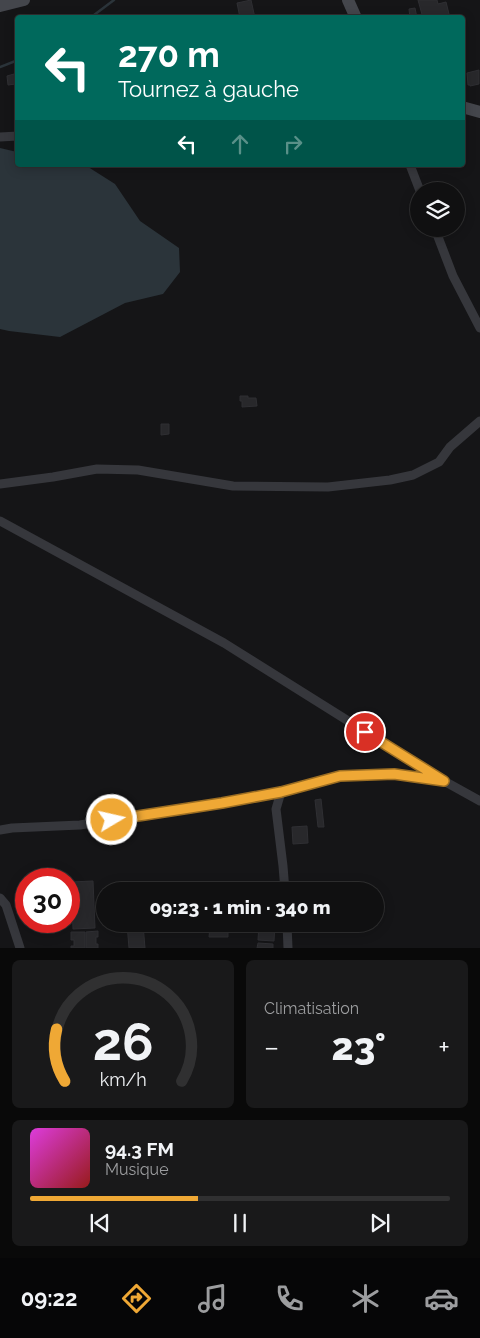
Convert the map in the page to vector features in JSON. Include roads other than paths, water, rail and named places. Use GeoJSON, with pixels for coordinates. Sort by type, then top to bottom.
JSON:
{"type":"FeatureCollection","features":[{"type":"Feature","properties":{"kind":"street"},"geometry":{"type":"LineString","coordinates":[[0,6],[24,0]]}},
{"type":"Feature","properties":{"kind":"street"},"geometry":{"type":"LineString","coordinates":[[348,0],[355,15]]}},
{"type":"Feature","properties":{"kind":"street"},"geometry":{"type":"LineString","coordinates":[[465,108],[480,112]]}},
{"type":"Feature","properties":{"kind":"street"},"geometry":{"type":"LineString","coordinates":[[0,137],[15,136]]}},
{"type":"Feature","properties":{"kind":"street"},"geometry":{"type":"LineString","coordinates":[[411,167],[417,182]]}},
{"type":"Feature","properties":{"kind":"street"},"geometry":{"type":"LineString","coordinates":[[438,237],[453,276],[480,328]]}},
{"type":"Feature","properties":{"kind":"street"},"geometry":{"type":"LineString","coordinates":[[0,484],[97,469],[138,470],[233,486],[328,487],[390,480],[413,475],[439,462],[450,447],[480,421]]}},
{"type":"Feature","properties":{"kind":"street"},"geometry":{"type":"LineString","coordinates":[[0,521],[224,643],[444,781],[480,800]]}},
{"type":"Feature","properties":{"kind":"street"},"geometry":{"type":"LineString","coordinates":[[0,830],[80,826],[281,792],[340,776],[394,774],[444,781]]}},
{"type":"Feature","properties":{"kind":"street"},"geometry":{"type":"LineString","coordinates":[[281,792],[276,809],[284,882]]}},
{"type":"Feature","properties":{"kind":"street"},"geometry":{"type":"LineString","coordinates":[[0,898],[6,905],[20,948]]}},
{"type":"Feature","properties":{"kind":"street"},"geometry":{"type":"LineString","coordinates":[[287,932],[288,948]]}},
{"type":"Feature","properties":{"kind":"waterway"},"geometry":{"type":"LineString","coordinates":[[94,15],[114,0]]}},
{"type":"Feature","properties":{"kind":"waterway"},"geometry":{"type":"LineString","coordinates":[[0,67],[15,61]]}}]}
